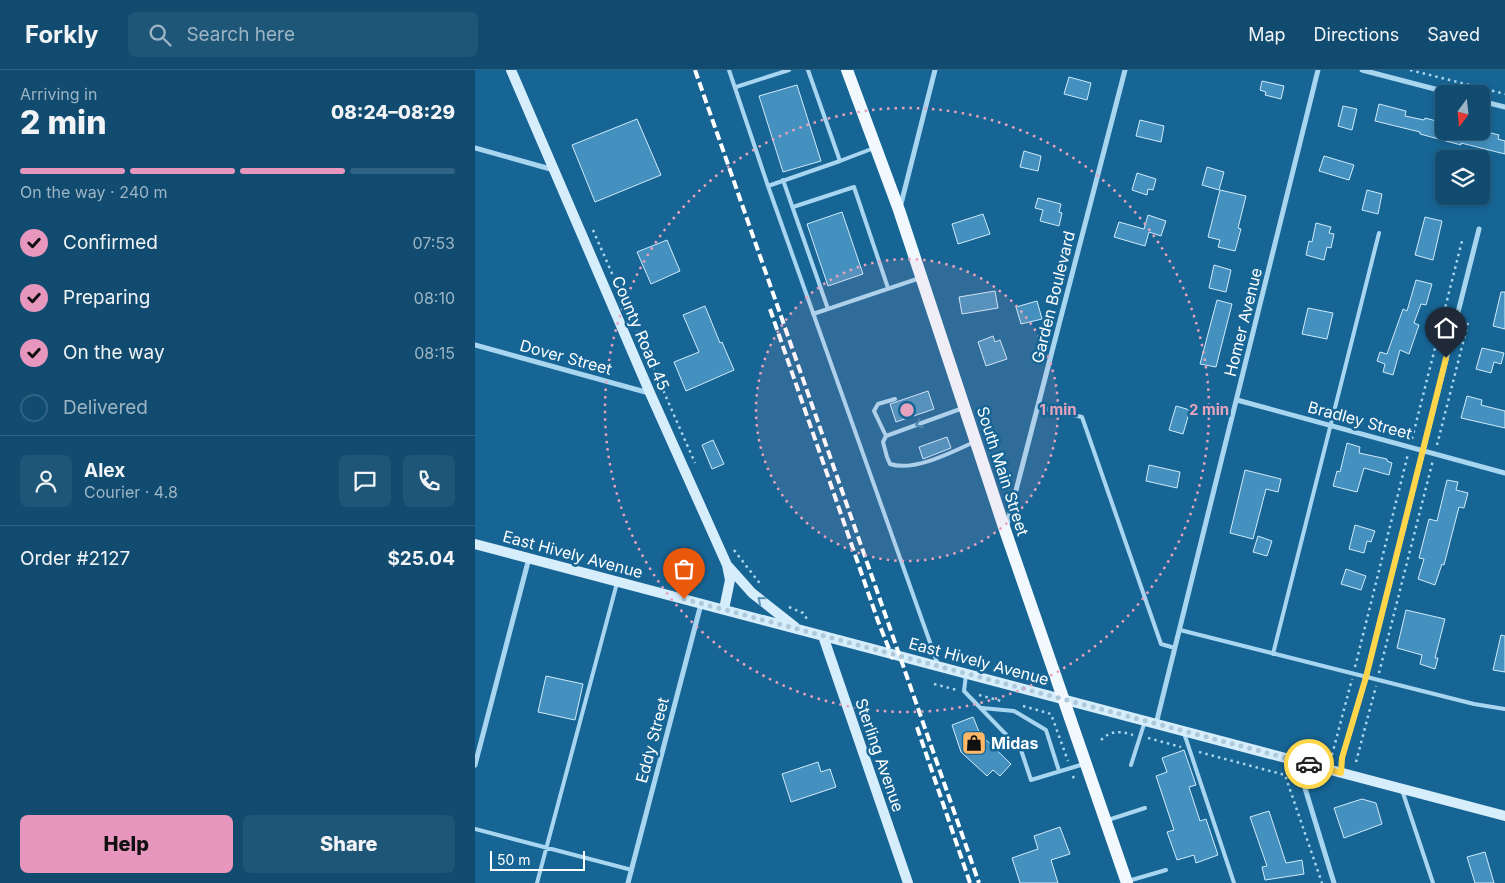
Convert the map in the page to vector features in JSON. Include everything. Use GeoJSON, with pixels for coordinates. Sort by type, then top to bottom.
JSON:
{"type":"FeatureCollection","features":[{"type":"Feature","properties":{"kind":"main road","name":"South Main Street"},"geometry":{"type":"LineString","coordinates":[[847,70],[922,277],[1005,530],[1126,883]]}},
{"type":"Feature","properties":{"kind":"street","name":"County Road 45"},"geometry":{"type":"LineString","coordinates":[[511,70],[650,393],[727,566],[730,580],[724,610]]}},
{"type":"Feature","properties":{"kind":"street"},"geometry":{"type":"LineString","coordinates":[[899,210],[935,70]]}},
{"type":"Feature","properties":{"kind":"street","name":"Garden Boulevard"},"geometry":{"type":"LineString","coordinates":[[1005,530],[1125,70]]}},
{"type":"Feature","properties":{"kind":"street","name":"Homer Avenue"},"geometry":{"type":"LineString","coordinates":[[1156,724],[1318,70]]}},
{"type":"Feature","properties":{"kind":"street"},"geometry":{"type":"LineString","coordinates":[[1362,70],[1435,89]]}},
{"type":"Feature","properties":{"kind":"street"},"geometry":{"type":"LineString","coordinates":[[1490,103],[1505,107]]}},
{"type":"Feature","properties":{"kind":"street"},"geometry":{"type":"LineString","coordinates":[[475,148],[554,170]]}},
{"type":"Feature","properties":{"kind":"street"},"geometry":{"type":"LineString","coordinates":[[1341,773],[1342,758],[1366,677],[1479,229]]}},
{"type":"Feature","properties":{"kind":"street","name":"Dover Street"},"geometry":{"type":"LineString","coordinates":[[475,345],[650,393]]}},
{"type":"Feature","properties":{"kind":"street","name":"Bradley Street"},"geometry":{"type":"LineString","coordinates":[[1237,400],[1505,473]]}},
{"type":"Feature","properties":{"kind":"street","name":"East Hively Avenue"},"geometry":{"type":"LineString","coordinates":[[475,544],[1505,816]]}},
{"type":"Feature","properties":{"kind":"street"},"geometry":{"type":"LineString","coordinates":[[475,766],[529,558]]}},
{"type":"Feature","properties":{"kind":"street"},"geometry":{"type":"LineString","coordinates":[[727,566],[752,593],[798,630]]}},
{"type":"Feature","properties":{"kind":"street","name":"Eddy Street"},"geometry":{"type":"LineString","coordinates":[[628,883],[701,604]]}},
{"type":"Feature","properties":{"kind":"street","name":"Sterling Avenue"},"geometry":{"type":"LineString","coordinates":[[823,636],[908,883]]}},
{"type":"Feature","properties":{"kind":"street"},"geometry":{"type":"LineString","coordinates":[[1297,761],[1335,883]]}},
{"type":"Feature","properties":{"kind":"lane"},"geometry":{"type":"LineString","coordinates":[[729,70],[813,314],[939,667]]}},
{"type":"Feature","properties":{"kind":"lane"},"geometry":{"type":"LineString","coordinates":[[736,87],[789,70]]}},
{"type":"Feature","properties":{"kind":"lane"},"geometry":{"type":"LineString","coordinates":[[808,70],[840,161]]}},
{"type":"Feature","properties":{"kind":"lane"},"geometry":{"type":"LineString","coordinates":[[768,186],[876,148]]}},
{"type":"Feature","properties":{"kind":"lane"},"geometry":{"type":"LineString","coordinates":[[783,180],[828,309]]}},
{"type":"Feature","properties":{"kind":"lane"},"geometry":{"type":"LineString","coordinates":[[793,207],[854,187],[888,288]]}},
{"type":"Feature","properties":{"kind":"lane"},"geometry":{"type":"LineString","coordinates":[[1273,654],[1379,233]]}},
{"type":"Feature","properties":{"kind":"lane"},"geometry":{"type":"LineString","coordinates":[[813,314],[922,277]]}},
{"type":"Feature","properties":{"kind":"lane"},"geometry":{"type":"LineString","coordinates":[[886,436],[874,411],[878,404],[895,399]]}},
{"type":"Feature","properties":{"kind":"lane"},"geometry":{"type":"LineString","coordinates":[[965,407],[886,436],[883,442],[887,457],[891,464],[899,467],[947,454],[976,441]]}},
{"type":"Feature","properties":{"kind":"lane"},"geometry":{"type":"LineString","coordinates":[[1038,407],[1082,417],[1161,644],[1175,648]]}},
{"type":"Feature","properties":{"kind":"lane"},"geometry":{"type":"LineString","coordinates":[[537,883],[617,581]]}},
{"type":"Feature","properties":{"kind":"lane"},"geometry":{"type":"LineString","coordinates":[[1180,630],[1474,704],[1505,709]]}},
{"type":"Feature","properties":{"kind":"lane"},"geometry":{"type":"LineString","coordinates":[[966,674],[964,691],[1021,750],[1031,780],[1086,764]]}},
{"type":"Feature","properties":{"kind":"lane"},"geometry":{"type":"LineString","coordinates":[[981,708],[1014,711],[1046,730],[1059,771]]}},
{"type":"Feature","properties":{"kind":"lane"},"geometry":{"type":"LineString","coordinates":[[1131,765],[1145,721]]}},
{"type":"Feature","properties":{"kind":"lane"},"geometry":{"type":"LineString","coordinates":[[1184,732],[1234,883]]}},
{"type":"Feature","properties":{"kind":"lane"},"geometry":{"type":"LineString","coordinates":[[1401,789],[1433,883]]}},
{"type":"Feature","properties":{"kind":"lane"},"geometry":{"type":"LineString","coordinates":[[1105,821],[1145,808]]}},
{"type":"Feature","properties":{"kind":"lane"},"geometry":{"type":"LineString","coordinates":[[475,829],[632,870]]}},
{"type":"Feature","properties":{"kind":"lane"},"geometry":{"type":"LineString","coordinates":[[1126,883],[1167,870]]}},
{"type":"Feature","properties":{"kind":"path"},"geometry":{"type":"LineString","coordinates":[[1410,70],[1505,94]]}},
{"type":"Feature","properties":{"kind":"path"},"geometry":{"type":"LineString","coordinates":[[591,225],[697,468]]}},
{"type":"Feature","properties":{"kind":"path"},"geometry":{"type":"LineString","coordinates":[[1332,755],[1462,241]]}},
{"type":"Feature","properties":{"kind":"path"},"geometry":{"type":"LineString","coordinates":[[1356,762],[1469,319]]}},
{"type":"Feature","properties":{"kind":"path"},"geometry":{"type":"LineString","coordinates":[[732,548],[767,592]]}},
{"type":"Feature","properties":{"kind":"path"},"geometry":{"type":"LineString","coordinates":[[783,604],[803,613],[807,619]]}},
{"type":"Feature","properties":{"kind":"path"},"geometry":{"type":"LineString","coordinates":[[1101,740],[1106,735],[1120,731],[1285,775],[1322,883]]}},
{"type":"Feature","properties":{"kind":"building"},"geometry":{"type":"Polygon","coordinates":[[[1069,77],[1091,83],[1087,100],[1064,94],[1069,77]]]}},
{"type":"Feature","properties":{"kind":"building"},"geometry":{"type":"Polygon","coordinates":[[[1262,81],[1284,86],[1281,99],[1265,95],[1266,92],[1260,90],[1262,81]]]}},
{"type":"Feature","properties":{"kind":"building"},"geometry":{"type":"Polygon","coordinates":[[[797,85],[821,161],[783,172],[759,96],[797,85]]]}},
{"type":"Feature","properties":{"kind":"building"},"geometry":{"type":"Polygon","coordinates":[[[1379,104],[1406,111],[1405,116],[1435,121],[1435,138],[1420,134],[1420,132],[1375,121],[1379,104]]]}},
{"type":"Feature","properties":{"kind":"building"},"geometry":{"type":"Polygon","coordinates":[[[1343,106],[1357,109],[1352,130],[1338,126],[1343,106]]]}},
{"type":"Feature","properties":{"kind":"building"},"geometry":{"type":"Polygon","coordinates":[[[637,119],[661,175],[595,202],[572,145],[637,119]]]}},
{"type":"Feature","properties":{"kind":"building"},"geometry":{"type":"Polygon","coordinates":[[[1140,120],[1164,126],[1161,142],[1136,136],[1140,120]]]}},
{"type":"Feature","properties":{"kind":"building"},"geometry":{"type":"Polygon","coordinates":[[[1490,133],[1499,135],[1498,139],[1505,141],[1505,154],[1461,143],[1461,145],[1442,140],[1490,140],[1490,133]]]}},
{"type":"Feature","properties":{"kind":"building"},"geometry":{"type":"Polygon","coordinates":[[[1024,151],[1041,156],[1038,171],[1020,167],[1024,151]]]}},
{"type":"Feature","properties":{"kind":"building"},"geometry":{"type":"Polygon","coordinates":[[[1324,156],[1354,165],[1349,180],[1319,171],[1324,156]]]}},
{"type":"Feature","properties":{"kind":"building"},"geometry":{"type":"Polygon","coordinates":[[[1207,167],[1224,172],[1219,190],[1202,185],[1207,167]]]}},
{"type":"Feature","properties":{"kind":"building"},"geometry":{"type":"Polygon","coordinates":[[[1137,173],[1156,179],[1153,190],[1148,189],[1147,195],[1132,190],[1137,173]]]}},
{"type":"Feature","properties":{"kind":"building"},"geometry":{"type":"Polygon","coordinates":[[[1220,190],[1246,196],[1238,228],[1241,229],[1235,251],[1218,247],[1220,240],[1208,237],[1220,190]]]}},
{"type":"Feature","properties":{"kind":"building"},"geometry":{"type":"Polygon","coordinates":[[[1367,190],[1382,194],[1378,214],[1362,210],[1367,190]]]}},
{"type":"Feature","properties":{"kind":"building"},"geometry":{"type":"Polygon","coordinates":[[[1038,198],[1061,204],[1059,212],[1062,213],[1059,226],[1040,221],[1043,210],[1035,208],[1038,198]]]}},
{"type":"Feature","properties":{"kind":"building"},"geometry":{"type":"Polygon","coordinates":[[[842,212],[863,274],[828,286],[807,224],[842,212]]]}},
{"type":"Feature","properties":{"kind":"building"},"geometry":{"type":"Polygon","coordinates":[[[983,214],[990,234],[958,244],[952,224],[983,214]]]}},
{"type":"Feature","properties":{"kind":"building"},"geometry":{"type":"Polygon","coordinates":[[[1148,215],[1166,221],[1161,236],[1149,232],[1145,246],[1114,237],[1119,222],[1144,229],[1148,215]]]}},
{"type":"Feature","properties":{"kind":"building"},"geometry":{"type":"Polygon","coordinates":[[[1425,217],[1442,221],[1433,260],[1415,255],[1425,217]]]}},
{"type":"Feature","properties":{"kind":"building"},"geometry":{"type":"Polygon","coordinates":[[[1316,223],[1331,227],[1329,233],[1334,234],[1331,248],[1327,247],[1324,260],[1306,255],[1309,241],[1312,242],[1316,223]]]}},
{"type":"Feature","properties":{"kind":"building"},"geometry":{"type":"Polygon","coordinates":[[[667,240],[680,271],[651,284],[637,252],[667,240]]]}},
{"type":"Feature","properties":{"kind":"building"},"geometry":{"type":"Polygon","coordinates":[[[1214,265],[1231,270],[1226,292],[1209,288],[1214,265]]]}},
{"type":"Feature","properties":{"kind":"building"},"geometry":{"type":"Polygon","coordinates":[[[1416,280],[1432,284],[1426,305],[1421,304],[1414,323],[1419,325],[1409,354],[1400,350],[1393,375],[1383,372],[1385,364],[1377,361],[1380,352],[1387,354],[1403,309],[1407,311],[1416,280]]]}},
{"type":"Feature","properties":{"kind":"building"},"geometry":{"type":"Polygon","coordinates":[[[995,291],[998,308],[962,314],[959,297],[995,291]]]}},
{"type":"Feature","properties":{"kind":"building"},"geometry":{"type":"Polygon","coordinates":[[[1501,292],[1505,292],[1505,329],[1493,326],[1501,292]]]}},
{"type":"Feature","properties":{"kind":"building"},"geometry":{"type":"Polygon","coordinates":[[[1217,300],[1232,304],[1216,367],[1200,364],[1217,300]]]}},
{"type":"Feature","properties":{"kind":"building"},"geometry":{"type":"Polygon","coordinates":[[[1037,301],[1042,319],[1021,324],[1016,307],[1037,301]]]}},
{"type":"Feature","properties":{"kind":"building"},"geometry":{"type":"Polygon","coordinates":[[[705,306],[720,343],[722,342],[734,370],[686,391],[674,362],[699,352],[683,315],[705,306]]]}},
{"type":"Feature","properties":{"kind":"building"},"geometry":{"type":"Polygon","coordinates":[[[1308,308],[1333,313],[1327,339],[1302,334],[1308,308]]]}},
{"type":"Feature","properties":{"kind":"building"},"geometry":{"type":"Polygon","coordinates":[[[993,336],[995,342],[1000,340],[1007,359],[986,366],[978,342],[993,336]]]}},
{"type":"Feature","properties":{"kind":"building"},"geometry":{"type":"Polygon","coordinates":[[[1482,348],[1504,353],[1501,364],[1494,362],[1491,373],[1476,369],[1482,348]]]}},
{"type":"Feature","properties":{"kind":"building"},"geometry":{"type":"Polygon","coordinates":[[[928,391],[934,409],[896,422],[890,404],[928,391]]]}},
{"type":"Feature","properties":{"kind":"building"},"geometry":{"type":"Polygon","coordinates":[[[1467,396],[1482,400],[1481,405],[1505,411],[1505,428],[1461,418],[1467,396]]]}},
{"type":"Feature","properties":{"kind":"building"},"geometry":{"type":"Polygon","coordinates":[[[1176,406],[1190,410],[1183,434],[1169,430],[1176,406]]]}},
{"type":"Feature","properties":{"kind":"building"},"geometry":{"type":"Polygon","coordinates":[[[947,437],[951,448],[923,459],[919,447],[947,437]]]}},
{"type":"Feature","properties":{"kind":"building"},"geometry":{"type":"Polygon","coordinates":[[[713,440],[724,464],[712,469],[702,445],[713,440]]]}},
{"type":"Feature","properties":{"kind":"building"},"geometry":{"type":"Polygon","coordinates":[[[1347,443],[1360,447],[1359,453],[1387,459],[1387,461],[1392,463],[1389,475],[1364,468],[1357,492],[1333,486],[1337,471],[1340,472],[1347,443]]]}},
{"type":"Feature","properties":{"kind":"building"},"geometry":{"type":"Polygon","coordinates":[[[1149,465],[1180,472],[1177,488],[1146,481],[1149,465]]]}},
{"type":"Feature","properties":{"kind":"building"},"geometry":{"type":"Polygon","coordinates":[[[1245,470],[1281,479],[1278,492],[1266,489],[1253,539],[1230,533],[1245,470]]]}},
{"type":"Feature","properties":{"kind":"building"},"geometry":{"type":"Polygon","coordinates":[[[1447,480],[1458,482],[1456,490],[1468,493],[1464,508],[1459,507],[1444,565],[1442,564],[1435,585],[1418,579],[1424,559],[1419,558],[1429,519],[1437,521],[1447,480]]]}},
{"type":"Feature","properties":{"kind":"building"},"geometry":{"type":"Polygon","coordinates":[[[1355,525],[1375,531],[1371,542],[1367,541],[1364,553],[1349,549],[1355,525]]]}},
{"type":"Feature","properties":{"kind":"building"},"geometry":{"type":"Polygon","coordinates":[[[1258,536],[1272,541],[1267,556],[1253,552],[1258,536]]]}},
{"type":"Feature","properties":{"kind":"building"},"geometry":{"type":"Polygon","coordinates":[[[1346,569],[1366,576],[1361,590],[1341,584],[1346,569]]]}},
{"type":"Feature","properties":{"kind":"building"},"geometry":{"type":"Polygon","coordinates":[[[1406,610],[1445,619],[1435,658],[1438,658],[1435,669],[1420,664],[1422,655],[1397,648],[1406,610]]]}},
{"type":"Feature","properties":{"kind":"building"},"geometry":{"type":"Polygon","coordinates":[[[1501,635],[1505,636],[1505,672],[1493,670],[1501,635]]]}},
{"type":"Feature","properties":{"kind":"building"},"geometry":{"type":"Polygon","coordinates":[[[546,676],[583,684],[575,720],[538,712],[546,676]]]}},
{"type":"Feature","properties":{"kind":"building","name":"Midas"},"geometry":{"type":"Polygon","coordinates":[[[973,717],[980,734],[1011,764],[1000,776],[993,770],[987,776],[961,752],[952,725],[973,717]]]}},
{"type":"Feature","properties":{"kind":"building"},"geometry":{"type":"Polygon","coordinates":[[[1184,750],[1196,785],[1189,787],[1200,821],[1206,819],[1218,855],[1196,863],[1194,855],[1177,860],[1167,832],[1174,830],[1156,776],[1167,772],[1162,758],[1184,750]]]}},
{"type":"Feature","properties":{"kind":"building"},"geometry":{"type":"Polygon","coordinates":[[[818,762],[821,772],[830,769],[836,787],[791,802],[782,774],[818,762]]]}},
{"type":"Feature","properties":{"kind":"building"},"geometry":{"type":"Polygon","coordinates":[[[1362,799],[1376,803],[1382,824],[1344,838],[1334,808],[1362,799]]]}},
{"type":"Feature","properties":{"kind":"building"},"geometry":{"type":"Polygon","coordinates":[[[1269,811],[1286,863],[1302,860],[1304,874],[1265,880],[1262,867],[1267,866],[1250,817],[1269,811]]]}},
{"type":"Feature","properties":{"kind":"building"},"geometry":{"type":"Polygon","coordinates":[[[1060,827],[1070,854],[1051,860],[1058,883],[1020,883],[1012,858],[1038,849],[1034,836],[1060,827]]]}},
{"type":"Feature","properties":{"kind":"building"},"geometry":{"type":"Polygon","coordinates":[[[1485,852],[1494,883],[1475,883],[1467,857],[1485,852]]]}},
{"type":"Feature","properties":{"kind":"railway"},"geometry":{"type":"LineString","coordinates":[[695,70],[979,883]]}},
{"type":"Feature","properties":{"kind":"railway"},"geometry":{"type":"LineString","coordinates":[[770,309],[878,621],[893,659]]}},
{"type":"Feature","properties":{"kind":"railway"},"geometry":{"type":"LineString","coordinates":[[917,727],[970,883]]}},
{"type":"Feature","properties":{"kind":"way so far"},"geometry":{"type":"LineString","coordinates":[[684,599],[1309,764]]}},
{"type":"Feature","properties":{"kind":"place","name":"Midas"},"geometry":{"type":"Point","coordinates":[974,743]}},
{"type":"Feature","properties":{"kind":"route"},"geometry":{"type":"LineString","coordinates":[[1309,764],[1341,773],[1342,758],[1366,677],[1446,358]]}}]}
